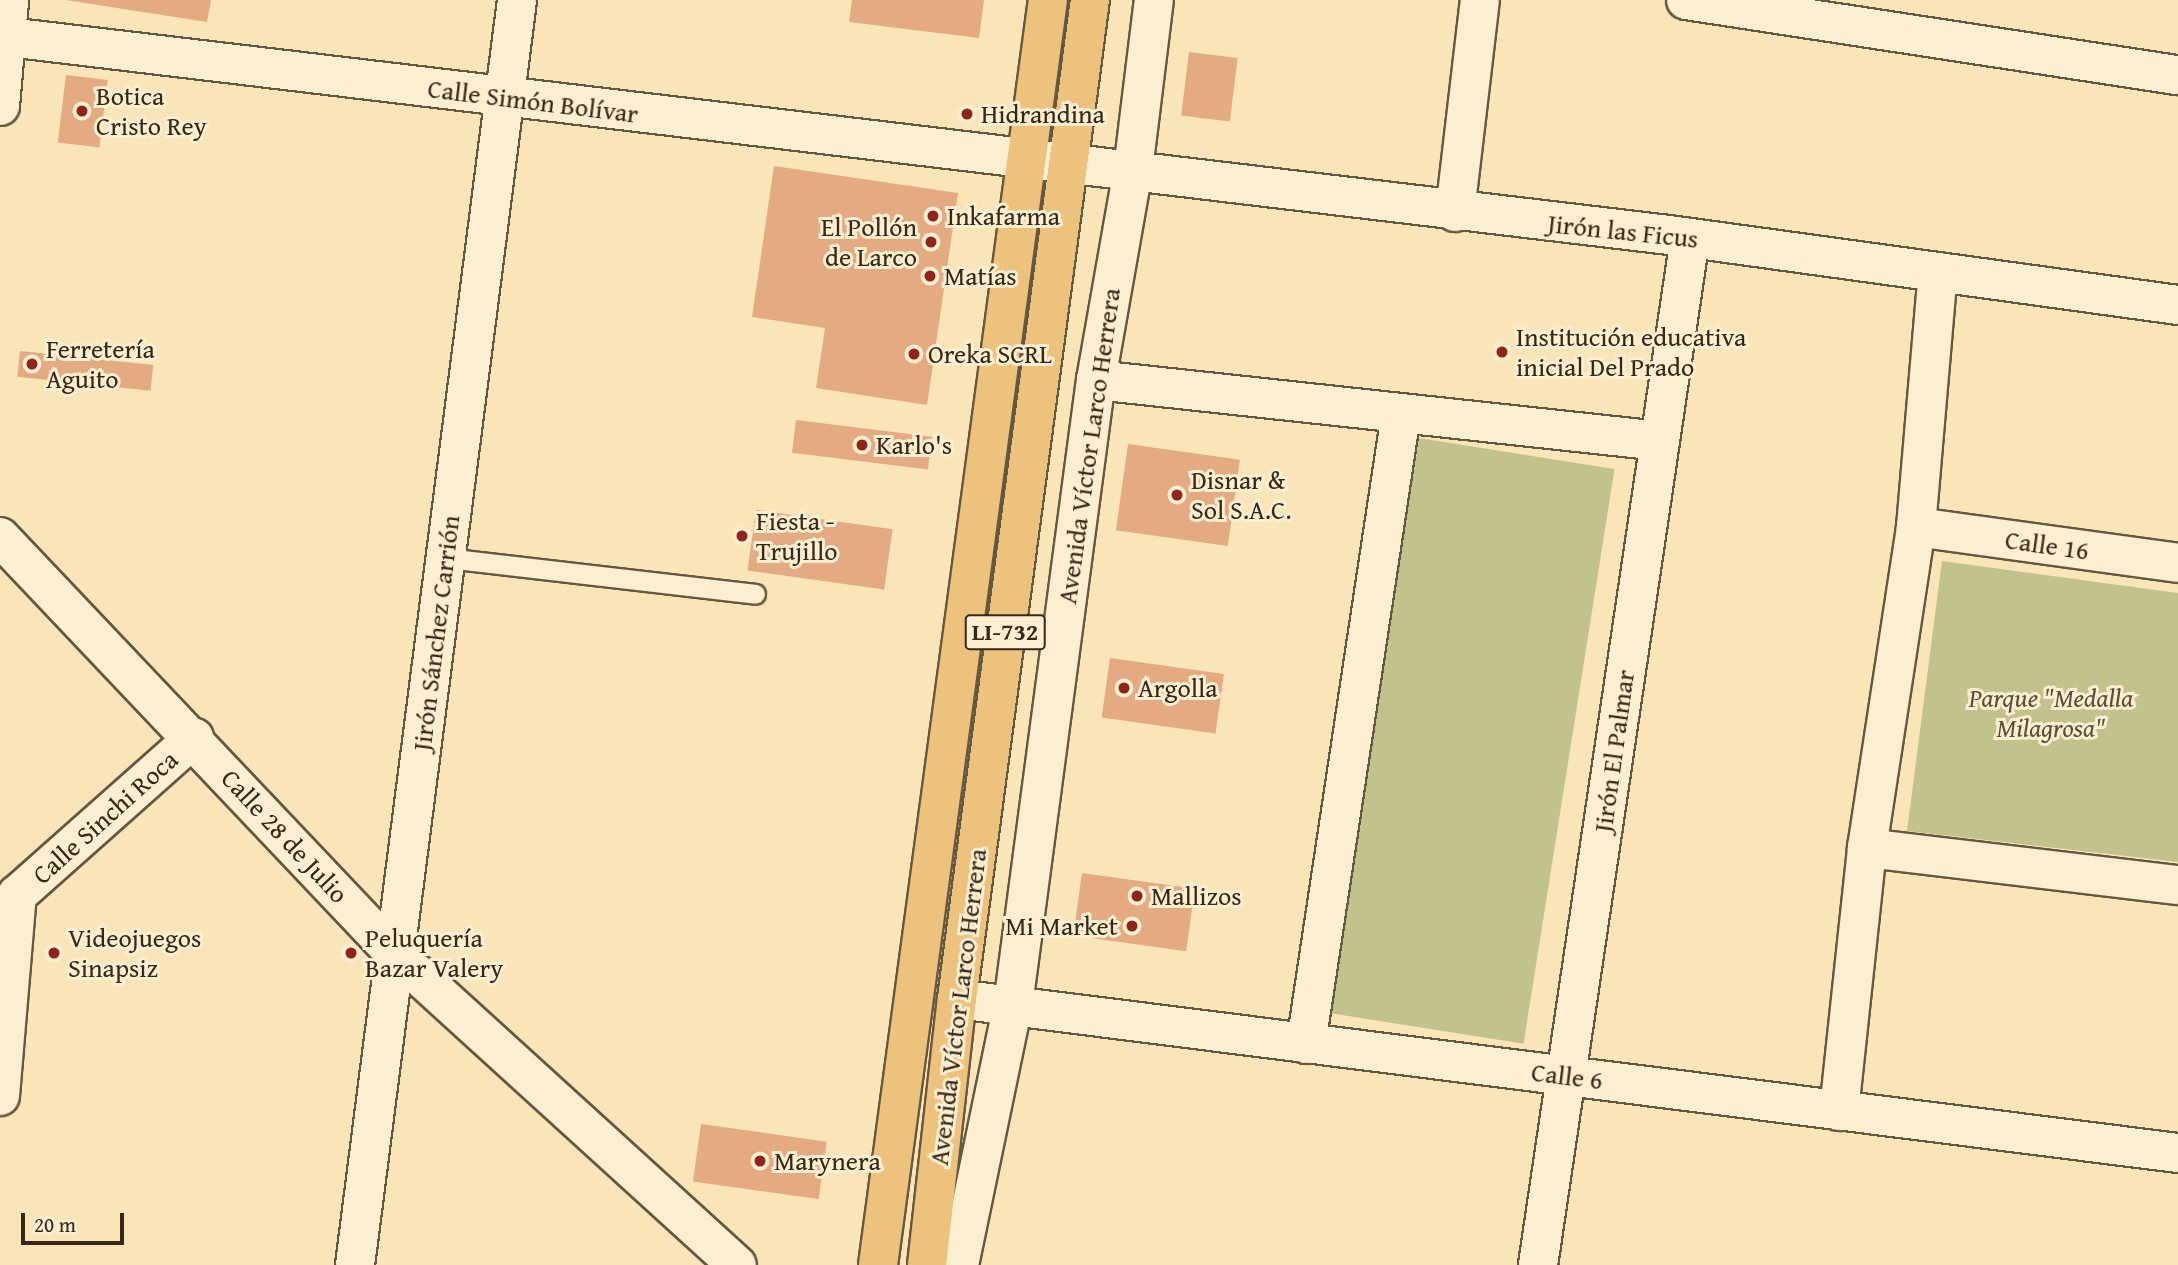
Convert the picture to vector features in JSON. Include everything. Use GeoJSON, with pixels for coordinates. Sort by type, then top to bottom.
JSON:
{"type":"FeatureCollection","features":[{"type":"Feature","properties":{"kind":"main road","name":"Avenida Víctor Larco Herrera"},"geometry":{"type":"LineString","coordinates":[[878,1265],[1048,0]]}},
{"type":"Feature","properties":{"kind":"main road","name":"Avenida Víctor Larco Herrera"},"geometry":{"type":"LineString","coordinates":[[927,1265],[957,999],[1090,0]]}},
{"type":"Feature","properties":{"kind":"street","name":"Jirón Sánchez Carrión"},"geometry":{"type":"LineString","coordinates":[[355,1265],[517,0]]}},
{"type":"Feature","properties":{"kind":"street","name":"Avenida Víctor Larco Herrera"},"geometry":{"type":"LineString","coordinates":[[959,1265],[1013,1005],[1096,380],[1133,170],[1154,0]]}},
{"type":"Feature","properties":{"kind":"street"},"geometry":{"type":"LineString","coordinates":[[1455,212],[1479,0]]}},
{"type":"Feature","properties":{"kind":"street"},"geometry":{"type":"LineString","coordinates":[[1699,1],[2178,75]]}},
{"type":"Feature","properties":{"kind":"street","name":"Calle Simón Bolívar"},"geometry":{"type":"LineString","coordinates":[[5,24],[505,97],[1066,166]]}},
{"type":"Feature","properties":{"kind":"street"},"geometry":{"type":"LineString","coordinates":[[0,106],[5,24]]}},
{"type":"Feature","properties":{"kind":"street","name":"Jirón las Ficus"},"geometry":{"type":"LineString","coordinates":[[1066,166],[1133,170],[1455,212],[1690,238],[2178,305]]}},
{"type":"Feature","properties":{"kind":"street","name":"Jirón El Palmar"},"geometry":{"type":"LineString","coordinates":[[1538,1265],[1690,238]]}},
{"type":"Feature","properties":{"kind":"street"},"geometry":{"type":"LineString","coordinates":[[1839,1111],[1867,848],[1916,527],[1938,272]]}},
{"type":"Feature","properties":{"kind":"street"},"geometry":{"type":"LineString","coordinates":[[1096,380],[1660,442]]}},
{"type":"Feature","properties":{"kind":"street"},"geometry":{"type":"LineString","coordinates":[[1306,1044],[1401,414]]}},
{"type":"Feature","properties":{"kind":"street","name":"Calle 16"},"geometry":{"type":"LineString","coordinates":[[1916,527],[2178,563]]}},
{"type":"Feature","properties":{"kind":"street","name":"Calle 28 de Julio"},"geometry":{"type":"LineString","coordinates":[[0,537],[194,738],[396,954],[737,1265]]}},
{"type":"Feature","properties":{"kind":"street","name":"Calle Sinchi Roca"},"geometry":{"type":"LineString","coordinates":[[8,894],[194,738]]}},
{"type":"Feature","properties":{"kind":"street"},"geometry":{"type":"LineString","coordinates":[[1867,848],[2178,884]]}},
{"type":"Feature","properties":{"kind":"street"},"geometry":{"type":"LineString","coordinates":[[0,1096],[8,894]]}},
{"type":"Feature","properties":{"kind":"street","name":"Calle 6"},"geometry":{"type":"LineString","coordinates":[[957,999],[2178,1153]]}},
{"type":"Feature","properties":{"kind":"lane"},"geometry":{"type":"LineString","coordinates":[[446,558],[755,594]]}},
{"type":"Feature","properties":{"kind":"green space"},"geometry":{"type":"Polygon","coordinates":[[[1419,438],[1615,469],[1524,1044],[1328,1013],[1419,438]]]}},
{"type":"Feature","properties":{"kind":"green space","name":"Parque \"Medalla Milagrosa\""},"geometry":{"type":"Polygon","coordinates":[[[1942,561],[2178,593],[2178,862],[1907,831],[1942,561]]]}},
{"type":"Feature","properties":{"kind":"building"},"geometry":{"type":"Polygon","coordinates":[[[66,0],[211,0],[207,22],[66,0]]]}},
{"type":"Feature","properties":{"kind":"building"},"geometry":{"type":"Polygon","coordinates":[[[852,0],[984,0],[979,38],[849,22],[852,0]]]}},
{"type":"Feature","properties":{"kind":"building"},"geometry":{"type":"Polygon","coordinates":[[[1189,52],[1238,58],[1230,121],[1181,116],[1189,52]]]}},
{"type":"Feature","properties":{"kind":"building","name":"Botica Cristo Rey"},"geometry":{"type":"Polygon","coordinates":[[[66,75],[108,80],[99,148],[58,142],[66,75]]]}},
{"type":"Feature","properties":{"kind":"building"},"geometry":{"type":"Polygon","coordinates":[[[774,166],[958,193],[927,405],[816,388],[825,328],[752,317],[774,166]]]}},
{"type":"Feature","properties":{"kind":"building"},"geometry":{"type":"Polygon","coordinates":[[[20,351],[153,365],[151,391],[17,377],[20,351]]]}},
{"type":"Feature","properties":{"kind":"building","name":"Karlo's"},"geometry":{"type":"Polygon","coordinates":[[[796,420],[932,437],[928,469],[792,453],[796,420]]]}},
{"type":"Feature","properties":{"kind":"building","name":"Disnar & Sol S.A.C."},"geometry":{"type":"Polygon","coordinates":[[[1128,444],[1240,460],[1228,546],[1116,530],[1128,444]]]}},
{"type":"Feature","properties":{"kind":"building"},"geometry":{"type":"Polygon","coordinates":[[[756,510],[893,529],[884,590],[748,570],[756,510]]]}},
{"type":"Feature","properties":{"kind":"building"},"geometry":{"type":"Polygon","coordinates":[[[1110,658],[1224,674],[1216,733],[1102,717],[1110,658]]]}},
{"type":"Feature","properties":{"kind":"building"},"geometry":{"type":"Polygon","coordinates":[[[1082,873],[1195,889],[1186,951],[1073,935],[1082,873]]]}},
{"type":"Feature","properties":{"kind":"building","name":"Marynera"},"geometry":{"type":"Polygon","coordinates":[[[701,1124],[827,1142],[819,1199],[693,1181],[701,1124]]]}},
{"type":"Feature","properties":{"kind":"place","name":"Botica Cristo Rey"},"geometry":{"type":"Point","coordinates":[82,111]}},
{"type":"Feature","properties":{"kind":"place","name":"Hidrandina"},"geometry":{"type":"Point","coordinates":[967,114]}},
{"type":"Feature","properties":{"kind":"place","name":"Inkafarma"},"geometry":{"type":"Point","coordinates":[933,216]}},
{"type":"Feature","properties":{"kind":"place","name":"El Pollón de Larco"},"geometry":{"type":"Point","coordinates":[931,242]}},
{"type":"Feature","properties":{"kind":"place","name":"Matías"},"geometry":{"type":"Point","coordinates":[930,276]}},
{"type":"Feature","properties":{"kind":"place","name":"Institución educativa inicial Del Prado"},"geometry":{"type":"Point","coordinates":[1502,352]}},
{"type":"Feature","properties":{"kind":"place","name":"Oreka SCRL"},"geometry":{"type":"Point","coordinates":[914,354]}},
{"type":"Feature","properties":{"kind":"place","name":"Ferretería Aguito"},"geometry":{"type":"Point","coordinates":[32,364]}},
{"type":"Feature","properties":{"kind":"place","name":"Karlo's"},"geometry":{"type":"Point","coordinates":[862,445]}},
{"type":"Feature","properties":{"kind":"place","name":"Disnar & Sol S.A.C."},"geometry":{"type":"Point","coordinates":[1177,495]}},
{"type":"Feature","properties":{"kind":"place","name":"Fiesta - Trujillo"},"geometry":{"type":"Point","coordinates":[742,536]}},
{"type":"Feature","properties":{"kind":"place","name":"Argolla"},"geometry":{"type":"Point","coordinates":[1124,688]}},
{"type":"Feature","properties":{"kind":"place","name":"Mallizos"},"geometry":{"type":"Point","coordinates":[1137,896]}},
{"type":"Feature","properties":{"kind":"place","name":"Mi Market"},"geometry":{"type":"Point","coordinates":[1132,926]}},
{"type":"Feature","properties":{"kind":"place","name":"Videojuegos Sinapsiz"},"geometry":{"type":"Point","coordinates":[54,953]}},
{"type":"Feature","properties":{"kind":"place","name":"Peluquería Bazar Valery"},"geometry":{"type":"Point","coordinates":[351,953]}},
{"type":"Feature","properties":{"kind":"place","name":"Marynera"},"geometry":{"type":"Point","coordinates":[760,1161]}}]}
